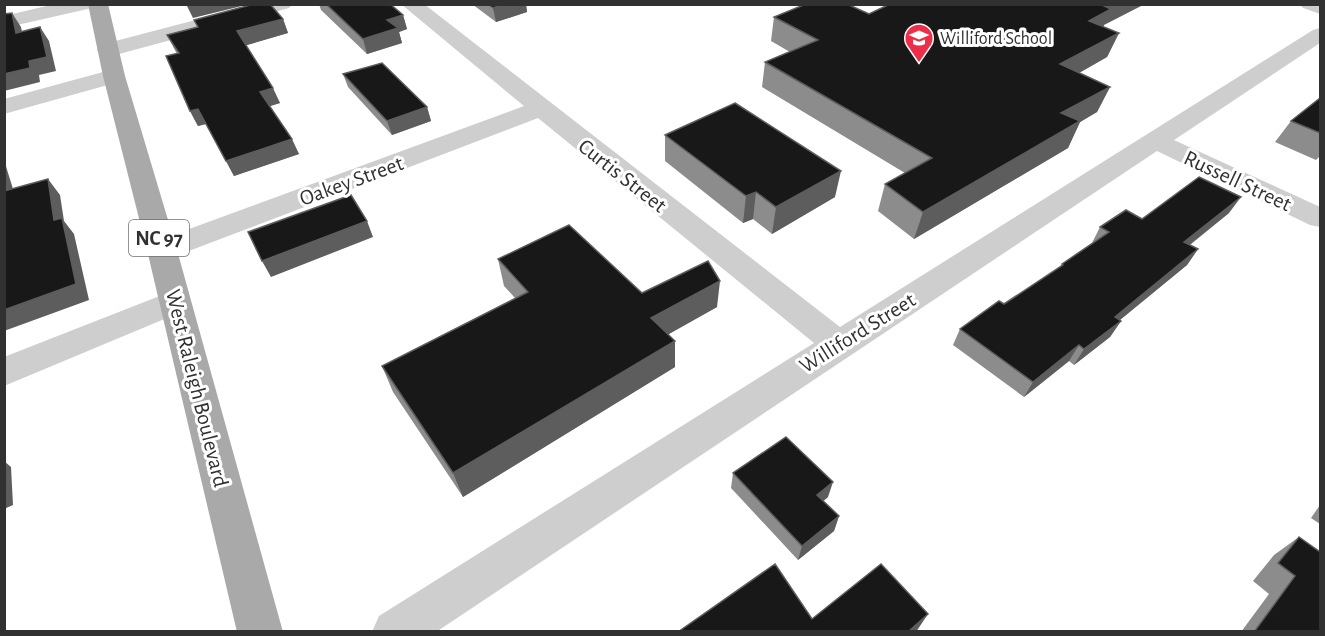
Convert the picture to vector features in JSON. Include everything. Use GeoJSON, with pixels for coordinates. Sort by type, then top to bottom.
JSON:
{"type":"FeatureCollection","features":[{"type":"Feature","properties":{"kind":"main road","name":"West Raleigh Boulevard"},"geometry":{"type":"LineString","coordinates":[[98,4],[111,63],[162,250],[260,632]]}},
{"type":"Feature","properties":{"kind":"street"},"geometry":{"type":"LineString","coordinates":[[4,22],[84,4]]}},
{"type":"Feature","properties":{"kind":"street"},"geometry":{"type":"LineString","coordinates":[[4,107],[111,63],[282,4]]}},
{"type":"Feature","properties":{"kind":"street","name":"Curtis Street"},"geometry":{"type":"LineString","coordinates":[[411,4],[838,344]]}},
{"type":"Feature","properties":{"kind":"street"},"geometry":{"type":"LineString","coordinates":[[1310,4],[1320,8]]}},
{"type":"Feature","properties":{"kind":"street","name":"Williford Street"},"geometry":{"type":"LineString","coordinates":[[395,632],[1320,34]]}},
{"type":"Feature","properties":{"kind":"street","name":"Oakey Street"},"geometry":{"type":"LineString","coordinates":[[162,250],[540,109]]}},
{"type":"Feature","properties":{"kind":"street","name":"Russell Street"},"geometry":{"type":"LineString","coordinates":[[1156,141],[1320,218]]}},
{"type":"Feature","properties":{"kind":"street"},"geometry":{"type":"LineString","coordinates":[[4,372],[175,302]]}},
{"type":"Feature","properties":{"kind":"building"},"geometry":{"type":"Polygon","coordinates":[[[254,4],[270,4],[283,19],[237,31],[273,88],[260,92],[292,139],[226,161],[198,109],[190,111],[166,56],[179,53],[167,35],[198,27],[194,20],[254,4]]]}},
{"type":"Feature","properties":{"kind":"building"},"geometry":{"type":"Polygon","coordinates":[[[326,4],[390,4],[403,15],[387,20],[398,28],[363,39],[326,4]]]}},
{"type":"Feature","properties":{"kind":"building"},"geometry":{"type":"Polygon","coordinates":[[[488,4],[504,4],[493,8],[488,4]]]}},
{"type":"Feature","properties":{"kind":"building"},"geometry":{"type":"Polygon","coordinates":[[[806,4],[847,4],[869,14],[890,4],[1108,4],[1104,6],[1111,9],[1089,21],[1119,33],[1060,64],[1110,87],[1061,113],[1080,121],[923,212],[885,184],[932,158],[765,62],[818,40],[774,17],[806,4]]]}},
{"type":"Feature","properties":{"kind":"building"},"geometry":{"type":"Polygon","coordinates":[[[12,13],[16,33],[40,27],[47,57],[29,61],[30,68],[4,74],[4,14],[12,13]]]}},
{"type":"Feature","properties":{"kind":"building"},"geometry":{"type":"Polygon","coordinates":[[[382,63],[427,107],[387,121],[343,74],[382,63]]]}},
{"type":"Feature","properties":{"kind":"building"},"geometry":{"type":"Polygon","coordinates":[[[1320,98],[1320,133],[1291,121],[1320,98]]]}},
{"type":"Feature","properties":{"kind":"building"},"geometry":{"type":"Polygon","coordinates":[[[735,103],[841,171],[776,207],[756,192],[746,196],[665,135],[735,103]]]}},
{"type":"Feature","properties":{"kind":"building"},"geometry":{"type":"Polygon","coordinates":[[[1199,177],[1241,197],[1184,242],[1198,249],[1115,317],[1121,321],[1084,349],[1079,345],[1033,382],[960,329],[999,301],[1004,304],[1063,265],[1109,232],[1100,227],[1126,210],[1142,219],[1199,177]]]}},
{"type":"Feature","properties":{"kind":"building"},"geometry":{"type":"Polygon","coordinates":[[[48,179],[54,220],[62,218],[76,284],[4,310],[4,191],[48,179]]]}},
{"type":"Feature","properties":{"kind":"building"},"geometry":{"type":"Polygon","coordinates":[[[351,195],[367,221],[262,261],[248,232],[351,195]]]}},
{"type":"Feature","properties":{"kind":"building"},"geometry":{"type":"Polygon","coordinates":[[[569,225],[642,293],[708,261],[720,281],[651,318],[675,341],[453,473],[382,366],[528,292],[498,259],[569,225]]]}},
{"type":"Feature","properties":{"kind":"building"},"geometry":{"type":"Polygon","coordinates":[[[786,437],[833,482],[817,495],[839,516],[802,546],[733,473],[786,437]]]}},
{"type":"Feature","properties":{"kind":"building"},"geometry":{"type":"Polygon","coordinates":[[[1299,537],[1320,552],[1320,632],[1254,632],[1295,576],[1278,563],[1299,537]]]}},
{"type":"Feature","properties":{"kind":"building"},"geometry":{"type":"Polygon","coordinates":[[[775,564],[812,619],[881,564],[928,614],[908,632],[678,632],[775,564]]]}},
{"type":"Feature","properties":{"kind":"place","name":"Williford School"},"geometry":{"type":"Point","coordinates":[919,64]}}]}
